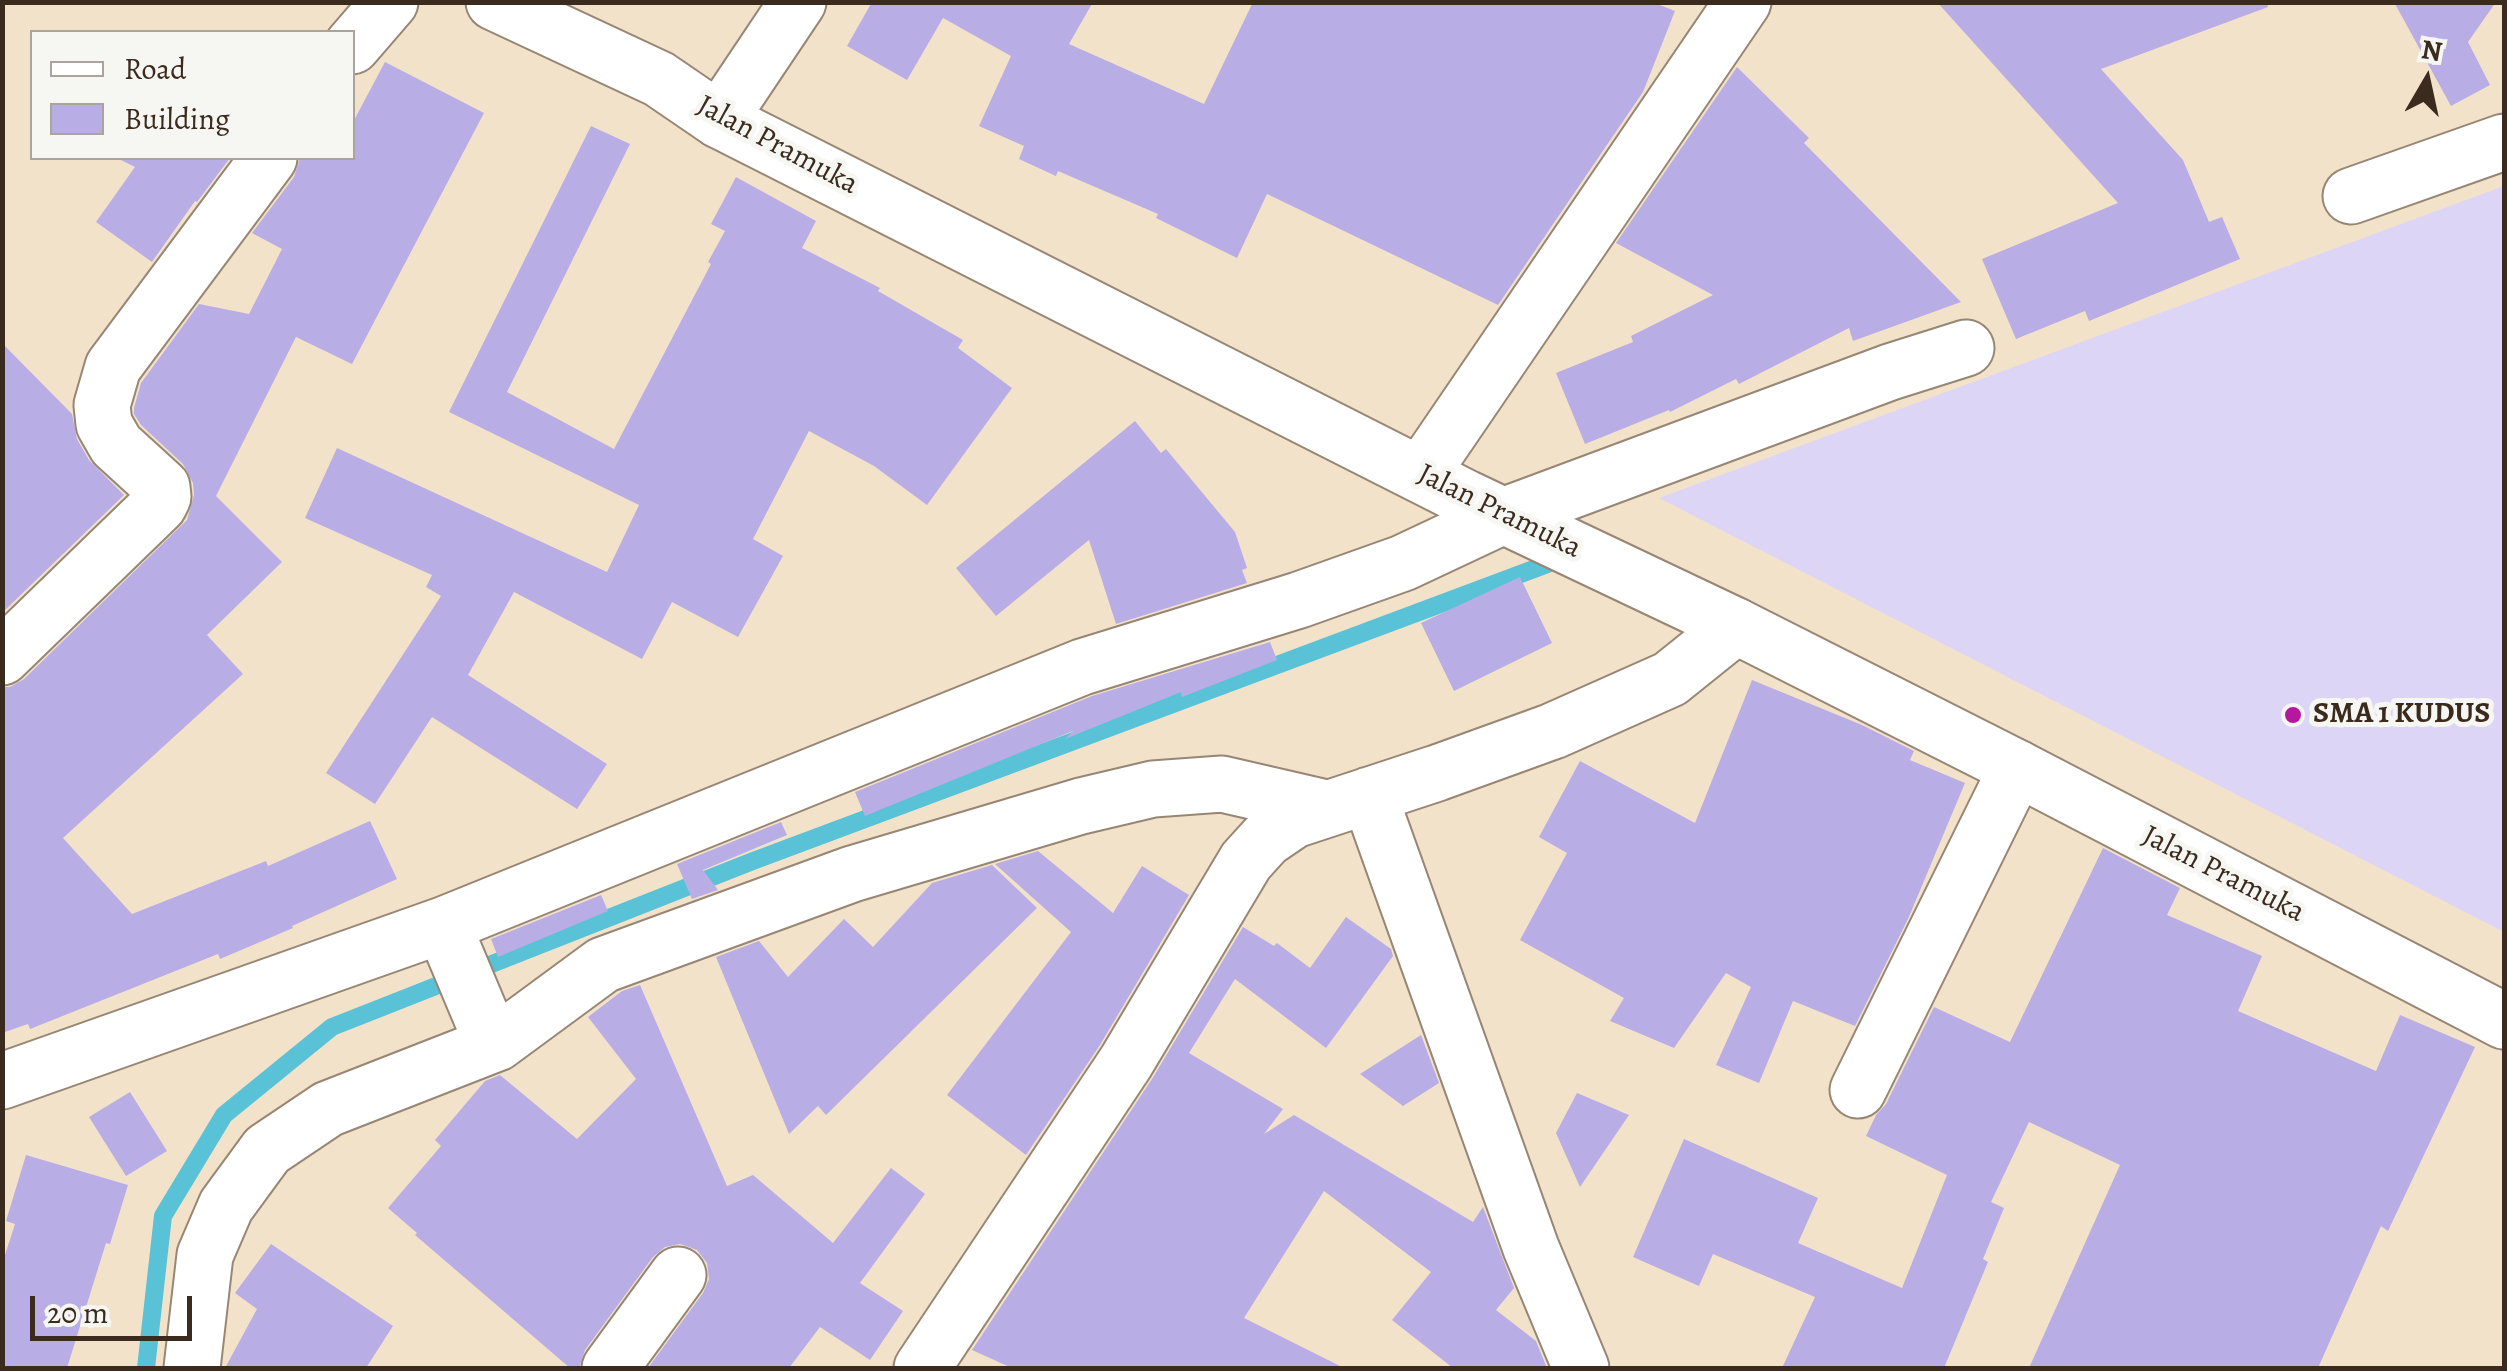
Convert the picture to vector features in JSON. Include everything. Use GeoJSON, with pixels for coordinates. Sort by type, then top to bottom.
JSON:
{"type":"FeatureCollection","features":[{"type":"Feature","properties":{"kind":"street"},"geometry":{"type":"LineString","coordinates":[[355,43],[390,2]]}},
{"type":"Feature","properties":{"kind":"street","name":"Jalan Pramuka"},"geometry":{"type":"LineString","coordinates":[[494,2],[659,80],[718,120],[1503,516],[1736,626],[2501,1013]]}},
{"type":"Feature","properties":{"kind":"street"},"geometry":{"type":"LineString","coordinates":[[718,120],[798,2]]}},
{"type":"Feature","properties":{"kind":"street"},"geometry":{"type":"LineString","coordinates":[[1421,474],[1743,2]]}},
{"type":"Feature","properties":{"kind":"street"},"geometry":{"type":"LineString","coordinates":[[2352,196],[2504,142]]}},
{"type":"Feature","properties":{"kind":"street"},"geometry":{"type":"LineString","coordinates":[[2,657],[159,505],[162,487],[116,445],[104,424],[102,406],[113,367],[268,160]]}},
{"type":"Feature","properties":{"kind":"street"},"geometry":{"type":"LineString","coordinates":[[2,1082],[448,938],[1082,668],[1403,563],[1503,516],[1890,372],[1966,348]]}},
{"type":"Feature","properties":{"kind":"street"},"geometry":{"type":"LineString","coordinates":[[922,1368],[1126,1062],[1246,861],[1266,839],[1294,820],[1553,731],[1670,679],[1736,626]]}},
{"type":"Feature","properties":{"kind":"street"},"geometry":{"type":"LineString","coordinates":[[1858,1090],[2016,768]]}},
{"type":"Feature","properties":{"kind":"street"},"geometry":{"type":"LineString","coordinates":[[192,1368],[205,1254],[226,1206],[267,1150],[328,1109],[492,1036],[603,966],[852,874],[1081,806],[1153,789],[1222,784],[1360,798]]}},
{"type":"Feature","properties":{"kind":"street"},"geometry":{"type":"LineString","coordinates":[[1360,798],[1531,1248],[1581,1368]]}},
{"type":"Feature","properties":{"kind":"street"},"geometry":{"type":"LineString","coordinates":[[448,938],[492,1036]]}},
{"type":"Feature","properties":{"kind":"street"},"geometry":{"type":"LineString","coordinates":[[610,1368],[678,1275]]}},
{"type":"Feature","properties":{"kind":"shaded area","name":"SMA 1 KUDUS"},"geometry":{"type":"Polygon","coordinates":[[[2504,186],[2504,932],[1659,498],[2504,186]]]}},
{"type":"Feature","properties":{"kind":"building"},"geometry":{"type":"Polygon","coordinates":[[[872,2],[1093,2],[1069,44],[1204,104],[1253,2],[1652,2],[1675,11],[1643,92],[1498,305],[1267,194],[1237,258],[1156,218],[1158,214],[1058,171],[1056,176],[1019,159],[1024,146],[979,126],[1011,56],[943,18],[907,80],[847,46],[872,2]]]}},
{"type":"Feature","properties":{"kind":"building"},"geometry":{"type":"Polygon","coordinates":[[[1937,2],[2267,2],[2268,7],[2101,69],[2183,160],[2209,222],[2222,217],[2240,259],[2089,321],[2085,311],[2016,339],[1982,259],[2118,203],[1937,2]]]}},
{"type":"Feature","properties":{"kind":"building"},"geometry":{"type":"Polygon","coordinates":[[[2394,2],[2496,2],[2468,42],[2490,85],[2451,106],[2394,2]]]}},
{"type":"Feature","properties":{"kind":"building"},"geometry":{"type":"Polygon","coordinates":[[[385,62],[484,113],[352,364],[296,337],[216,496],[282,562],[207,635],[243,674],[63,838],[132,914],[266,861],[268,866],[370,821],[397,879],[220,959],[218,954],[30,1029],[28,1024],[2,1033],[2,687],[24,679],[187,520],[193,483],[183,464],[134,414],[141,383],[199,304],[249,314],[282,249],[252,233],[294,177],[299,160],[355,160],[355,118],[385,62]]]}},
{"type":"Feature","properties":{"kind":"building"},"geometry":{"type":"Polygon","coordinates":[[[1737,67],[1809,138],[1804,143],[1961,302],[1853,341],[1849,328],[1739,384],[1736,379],[1670,412],[1585,444],[1556,373],[1633,342],[1631,336],[1713,295],[1616,243],[1737,67]]]}},
{"type":"Feature","properties":{"kind":"building"},"geometry":{"type":"Polygon","coordinates":[[[591,126],[630,144],[507,392],[614,449],[711,264],[708,262],[725,231],[711,224],[736,177],[816,221],[802,248],[880,288],[878,291],[963,340],[958,348],[1012,388],[927,505],[874,466],[809,431],[753,539],[783,556],[738,637],[672,602],[642,659],[514,592],[468,675],[607,764],[577,809],[432,717],[375,804],[326,773],[441,596],[426,587],[432,575],[305,518],[337,448],[607,572],[639,505],[449,412],[591,126]]]}},
{"type":"Feature","properties":{"kind":"building"},"geometry":{"type":"Polygon","coordinates":[[[121,160],[228,160],[152,262],[96,222],[135,167],[121,160]]]}},
{"type":"Feature","properties":{"kind":"building"},"geometry":{"type":"Polygon","coordinates":[[[2,343],[72,414],[77,439],[89,460],[124,495],[2,613],[2,343]]]}},
{"type":"Feature","properties":{"kind":"building"},"geometry":{"type":"Polygon","coordinates":[[[1135,421],[1161,453],[1166,449],[1235,532],[1247,568],[1242,570],[1247,583],[1116,624],[1089,540],[996,616],[956,568],[1135,421]]]}},
{"type":"Feature","properties":{"kind":"building"},"geometry":{"type":"Polygon","coordinates":[[[1520,577],[1552,643],[1454,691],[1421,623],[1520,577]]]}},
{"type":"Feature","properties":{"kind":"building"},"geometry":{"type":"Polygon","coordinates":[[[1270,642],[1277,660],[1182,697],[1181,692],[1065,739],[1073,731],[865,816],[855,792],[1092,696],[1270,642]]]}},
{"type":"Feature","properties":{"kind":"building"},"geometry":{"type":"Polygon","coordinates":[[[1752,680],[1862,725],[1914,751],[1910,760],[1965,783],[1908,919],[1855,1026],[1793,1001],[1759,1083],[1716,1065],[1751,987],[1726,973],[1674,1048],[1610,1021],[1624,998],[1520,940],[1567,853],[1539,837],[1580,761],[1695,823],[1752,680]]]}},
{"type":"Feature","properties":{"kind":"building"},"geometry":{"type":"Polygon","coordinates":[[[781,822],[787,835],[703,870],[718,890],[692,899],[677,864],[781,822]]]}},
{"type":"Feature","properties":{"kind":"building"},"geometry":{"type":"Polygon","coordinates":[[[2103,848],[2180,888],[2167,915],[2262,956],[2238,1011],[2376,1071],[2400,1015],[2475,1047],[2388,1231],[2381,1226],[2318,1368],[2029,1368],[2120,1165],[2029,1122],[1991,1202],[2004,1208],[1983,1259],[1988,1262],[1944,1368],[1782,1368],[1815,1297],[1713,1254],[1699,1286],[1633,1257],[1684,1139],[1818,1198],[1798,1243],[1902,1288],[1947,1175],[1866,1136],[1934,1007],[2010,1042],[2103,848]]]}},
{"type":"Feature","properties":{"kind":"building"},"geometry":{"type":"Polygon","coordinates":[[[1038,851],[1113,913],[1142,866],[1189,895],[1100,1045],[1026,1155],[947,1095],[1071,932],[995,864],[1038,851]]]}},
{"type":"Feature","properties":{"kind":"building"},"geometry":{"type":"Polygon","coordinates":[[[992,865],[1037,908],[826,1115],[818,1106],[789,1134],[716,957],[759,941],[788,977],[844,919],[873,947],[932,883],[992,865]]]}},
{"type":"Feature","properties":{"kind":"building"},"geometry":{"type":"Polygon","coordinates":[[[601,895],[608,911],[498,957],[491,939],[601,895]]]}},
{"type":"Feature","properties":{"kind":"building"},"geometry":{"type":"Polygon","coordinates":[[[1346,917],[1391,949],[1393,956],[1326,1048],[1235,979],[1189,1053],[1283,1109],[1264,1134],[1294,1115],[1473,1222],[1483,1207],[1514,1288],[1496,1310],[1536,1341],[1547,1368],[1453,1368],[1392,1320],[1431,1272],[1324,1191],[1244,1318],[1344,1368],[1012,1368],[972,1350],[1152,1079],[1243,927],[1274,946],[1277,943],[1310,968],[1346,917]]]}},
{"type":"Feature","properties":{"kind":"building"},"geometry":{"type":"Polygon","coordinates":[[[640,985],[727,1186],[753,1175],[833,1243],[891,1168],[925,1194],[860,1283],[903,1311],[870,1360],[820,1327],[789,1368],[648,1368],[709,1279],[707,1263],[697,1250],[680,1244],[665,1247],[653,1257],[585,1350],[579,1368],[570,1368],[388,1208],[441,1146],[435,1140],[485,1081],[500,1075],[577,1139],[636,1079],[588,1017],[622,991],[640,985]]]}},
{"type":"Feature","properties":{"kind":"building"},"geometry":{"type":"Polygon","coordinates":[[[1421,1035],[1439,1083],[1403,1106],[1360,1074],[1421,1035]]]}},
{"type":"Feature","properties":{"kind":"building"},"geometry":{"type":"Polygon","coordinates":[[[130,1092],[167,1151],[126,1176],[89,1117],[130,1092]]]}},
{"type":"Feature","properties":{"kind":"building"},"geometry":{"type":"Polygon","coordinates":[[[1577,1093],[1629,1115],[1580,1187],[1556,1133],[1577,1093]]]}},
{"type":"Feature","properties":{"kind":"building"},"geometry":{"type":"Polygon","coordinates":[[[26,1155],[128,1185],[67,1368],[2,1368],[2,1264],[15,1224],[6,1221],[26,1155]]]}},
{"type":"Feature","properties":{"kind":"building"},"geometry":{"type":"Polygon","coordinates":[[[271,1244],[393,1326],[366,1368],[225,1368],[257,1309],[235,1293],[271,1244]]]}},
{"type":"Feature","properties":{"kind":"waterway"},"geometry":{"type":"LineString","coordinates":[[146,1368],[163,1216],[224,1115],[332,1027],[753,861],[1566,557]]}},
{"type":"Feature","properties":{"kind":"place","name":"SMA 1 KUDUS"},"geometry":{"type":"Point","coordinates":[2293,715]}}]}
